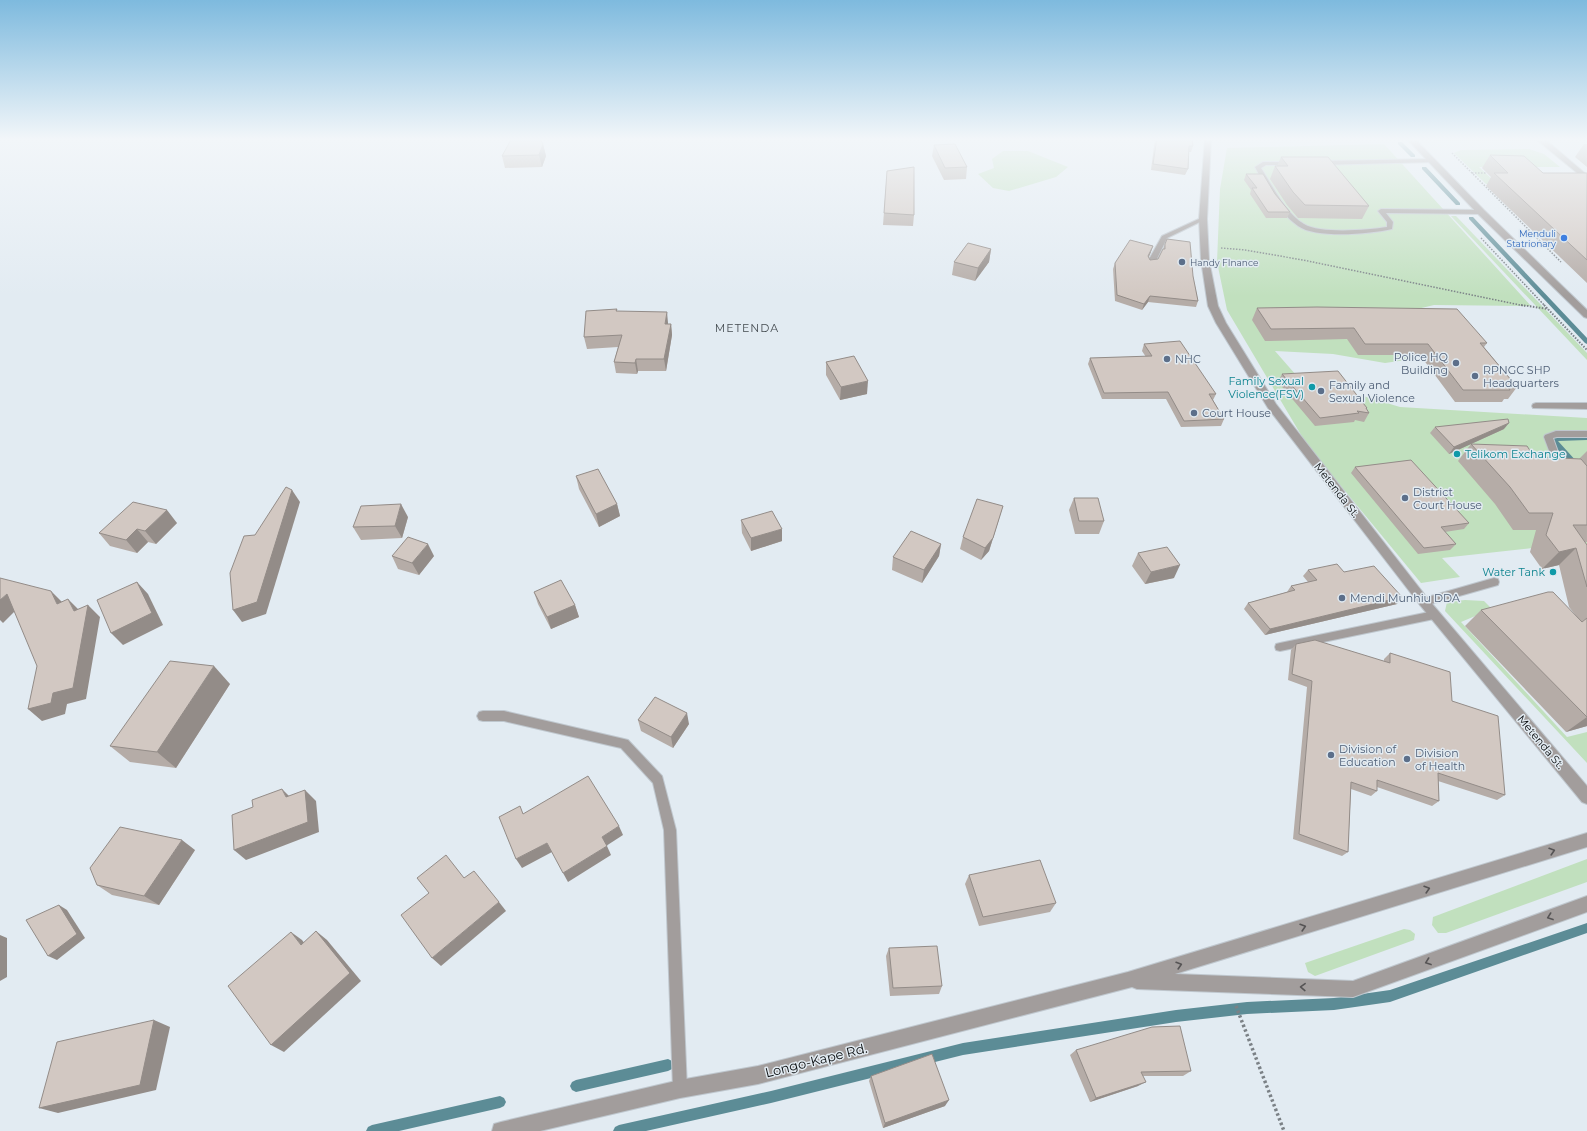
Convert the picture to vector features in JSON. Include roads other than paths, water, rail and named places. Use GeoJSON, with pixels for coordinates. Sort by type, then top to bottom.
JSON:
{"type":"FeatureCollection","features":[{"type":"Feature","properties":{"kind":"street","name":"Metenda St."},"geometry":{"type":"LineString","coordinates":[[1205,191],[1203,219],[1204,247],[1213,306],[1221,323],[1272,406],[1434,615],[1587,797]]}},
{"type":"Feature","properties":{"kind":"street"},"geometry":{"type":"LineString","coordinates":[[1461,191],[1587,315]]}},
{"type":"Feature","properties":{"kind":"street"},"geometry":{"type":"LineString","coordinates":[[1576,304],[1587,304]]}},
{"type":"Feature","properties":{"kind":"street"},"geometry":{"type":"LineString","coordinates":[[1128,980],[1587,840]]}},
{"type":"Feature","properties":{"kind":"street"},"geometry":{"type":"LineString","coordinates":[[1128,980],[1353,989],[1587,904]]}},
{"type":"Feature","properties":{"kind":"street","name":"Longo-Kape Rd."},"geometry":{"type":"LineString","coordinates":[[501,1131],[680,1089],[758,1075],[1128,980]]}},
{"type":"Feature","properties":{"kind":"lane"},"geometry":{"type":"LineString","coordinates":[[1274,191],[1292,219],[1303,227],[1322,231],[1377,231],[1390,228],[1390,222],[1380,211],[1481,212]]}},
{"type":"Feature","properties":{"kind":"lane"},"geometry":{"type":"LineString","coordinates":[[1151,264],[1164,237],[1203,219]]}},
{"type":"Feature","properties":{"kind":"lane"},"geometry":{"type":"LineString","coordinates":[[1536,406],[1587,406]]}},
{"type":"Feature","properties":{"kind":"lane"},"geometry":{"type":"LineString","coordinates":[[1573,478],[1554,453],[1548,437],[1556,434],[1587,434]]}},
{"type":"Feature","properties":{"kind":"lane"},"geometry":{"type":"LineString","coordinates":[[1424,602],[1494,582]]}},
{"type":"Feature","properties":{"kind":"lane"},"geometry":{"type":"LineString","coordinates":[[1280,647],[1434,615]]}},
{"type":"Feature","properties":{"kind":"lane"},"geometry":{"type":"LineString","coordinates":[[483,716],[504,716],[624,744],[658,780],[670,830],[680,1089]]}},
{"type":"Feature","properties":{"kind":"waterway"},"geometry":{"type":"LineString","coordinates":[[1446,191],[1458,204]]}},
{"type":"Feature","properties":{"kind":"waterway"},"geometry":{"type":"LineString","coordinates":[[1471,218],[1587,342]]}},
{"type":"Feature","properties":{"kind":"waterway"},"geometry":{"type":"LineString","coordinates":[[1574,464],[1554,441],[1556,438],[1587,438]]}},
{"type":"Feature","properties":{"kind":"waterway"},"geometry":{"type":"LineString","coordinates":[[619,1131],[771,1097],[963,1049],[1176,1016],[1247,1008],[1334,1004],[1390,996],[1587,928]]}},
{"type":"Feature","properties":{"kind":"waterway"},"geometry":{"type":"LineString","coordinates":[[576,1086],[668,1065]]}},
{"type":"Feature","properties":{"kind":"waterway"},"geometry":{"type":"LineString","coordinates":[[372,1131],[500,1102]]}},
{"type":"Feature","properties":{"kind":"place","name":"Menduli Statrionary"},"geometry":{"type":"Point","coordinates":[1564,238]}},
{"type":"Feature","properties":{"kind":"place","name":"Handy FInance"},"geometry":{"type":"Point","coordinates":[1182,262]}},
{"type":"Feature","properties":{"kind":"place","name":"NHC"},"geometry":{"type":"Point","coordinates":[1167,359]}},
{"type":"Feature","properties":{"kind":"place","name":"Police HQ Building"},"geometry":{"type":"Point","coordinates":[1456,363]}},
{"type":"Feature","properties":{"kind":"place","name":"RPNGC SHP Headquarters"},"geometry":{"type":"Point","coordinates":[1475,376]}},
{"type":"Feature","properties":{"kind":"place","name":"Family Sexual Violence(FSV)"},"geometry":{"type":"Point","coordinates":[1312,387]}},
{"type":"Feature","properties":{"kind":"place","name":"Family and Sexual Violence"},"geometry":{"type":"Point","coordinates":[1321,391]}},
{"type":"Feature","properties":{"kind":"place","name":"Court House"},"geometry":{"type":"Point","coordinates":[1194,413]}},
{"type":"Feature","properties":{"kind":"place","name":"Telikom Exchange"},"geometry":{"type":"Point","coordinates":[1457,454]}},
{"type":"Feature","properties":{"kind":"place","name":"District Court House"},"geometry":{"type":"Point","coordinates":[1405,498]}},
{"type":"Feature","properties":{"kind":"place","name":"Water Tank"},"geometry":{"type":"Point","coordinates":[1553,572]}},
{"type":"Feature","properties":{"kind":"place","name":"Mendi Munhiu DDA"},"geometry":{"type":"Point","coordinates":[1342,598]}},
{"type":"Feature","properties":{"kind":"place","name":"Division of Education"},"geometry":{"type":"Point","coordinates":[1331,755]}},
{"type":"Feature","properties":{"kind":"place","name":"Division of Health"},"geometry":{"type":"Point","coordinates":[1407,759]}},
{"type":"Feature","properties":{"kind":"district","name":"METENDA"},"geometry":{"type":"Point","coordinates":[747,328]}}]}
